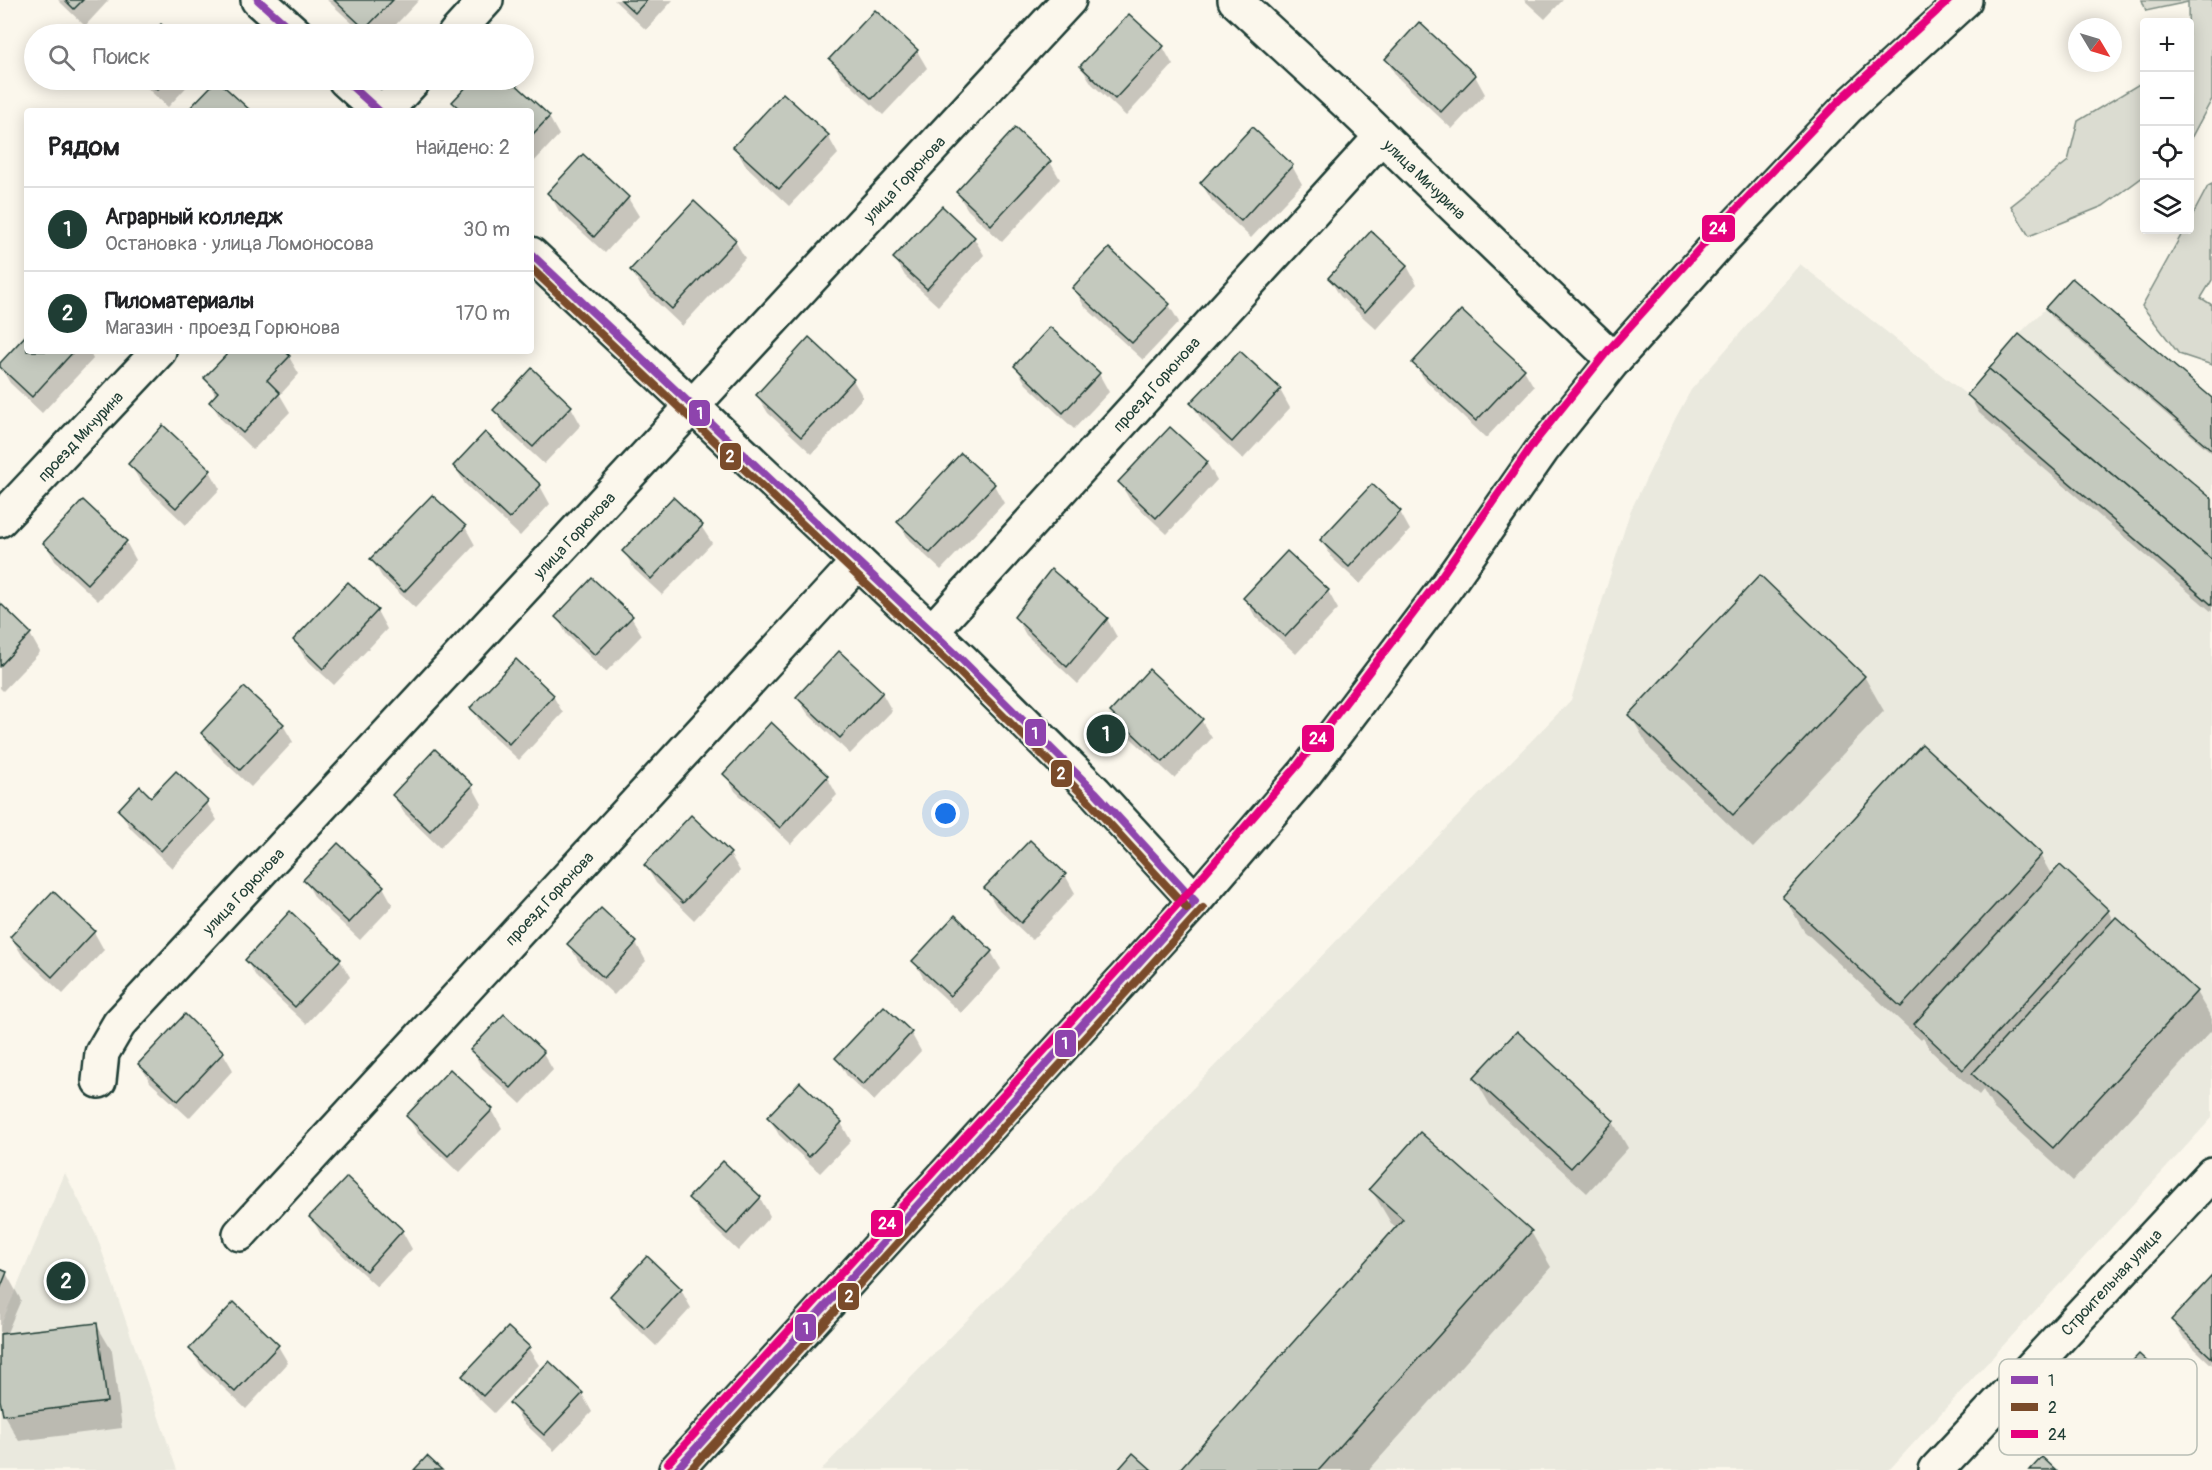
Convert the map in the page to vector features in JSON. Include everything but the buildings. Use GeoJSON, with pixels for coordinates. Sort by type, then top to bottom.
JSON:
{"type":"FeatureCollection","features":[{"type":"Feature","properties":{"kind":"street"},"geometry":{"type":"LineString","coordinates":[[258,0],[285,24]]}},
{"type":"Feature","properties":{"kind":"street"},"geometry":{"type":"LineString","coordinates":[[464,24],[486,0]]}},
{"type":"Feature","properties":{"kind":"street","name":"улица Горюнова"},"geometry":{"type":"LineString","coordinates":[[99,1081],[102,1053],[119,1024],[1069,0]]}},
{"type":"Feature","properties":{"kind":"street","name":"улица Мичурина"},"geometry":{"type":"LineString","coordinates":[[1235,0],[1614,360]]}},
{"type":"Feature","properties":{"kind":"street"},"geometry":{"type":"LineString","coordinates":[[676,1470],[1195,901],[1306,772],[1446,587],[1542,450],[1614,360],[1718,244],[1848,107],[1965,0]]}},
{"type":"Feature","properties":{"kind":"street"},"geometry":{"type":"LineString","coordinates":[[356,90],[376,108]]}},
{"type":"Feature","properties":{"kind":"street"},"geometry":{"type":"LineString","coordinates":[[388,108],[405,90]]}},
{"type":"Feature","properties":{"kind":"street","name":"проезд Горюнова"},"geometry":{"type":"LineString","coordinates":[[932,631],[1381,137]]}},
{"type":"Feature","properties":{"kind":"street"},"geometry":{"type":"LineString","coordinates":[[534,257],[932,631],[1095,792],[1195,901]]}},
{"type":"Feature","properties":{"kind":"street","name":"проезд Мичурина"},"geometry":{"type":"LineString","coordinates":[[0,520],[156,354]]}},
{"type":"Feature","properties":{"kind":"street","name":"проезд Горюнова"},"geometry":{"type":"LineString","coordinates":[[240,1234],[858,562]]}},
{"type":"Feature","properties":{"kind":"street","name":"Строительная улица"},"geometry":{"type":"LineString","coordinates":[[2040,1359],[2212,1174]]}},
{"type":"Feature","properties":{"kind":"street","name":"Строительная улица"},"geometry":{"type":"LineString","coordinates":[[1936,1470],[1999,1402]]}},
{"type":"Feature","properties":{"kind":"shaded area"},"geometry":{"type":"Polygon","coordinates":[[[2142,0],[2212,0],[2212,99],[2194,133],[2194,18],[2188,18],[2188,2],[2146,11],[2142,0]]]}},
{"type":"Feature","properties":{"kind":"shaded area"},"geometry":{"type":"Polygon","coordinates":[[[2140,83],[2140,179],[2103,206],[2029,236],[2011,206],[2068,161],[2078,121],[2140,83]]]}},
{"type":"Feature","properties":{"kind":"shaded area"},"geometry":{"type":"Polygon","coordinates":[[[2212,184],[2212,280],[2201,298],[2212,305],[2212,365],[2179,354],[2142,306],[2182,234],[2194,234],[2194,212],[2208,186],[2212,184]]]}},
{"type":"Feature","properties":{"kind":"shaded area"},"geometry":{"type":"Polygon","coordinates":[[[1800,264],[1967,395],[2019,334],[2072,278],[2212,398],[2212,1118],[1889,1470],[821,1470],[1571,700],[1630,512],[1675,419],[1691,390],[1800,264]]]}},
{"type":"Feature","properties":{"kind":"shaded area"},"geometry":{"type":"Polygon","coordinates":[[[65,1173],[96,1234],[177,1470],[0,1470],[0,1327],[65,1173]]]}},
{"type":"Feature","properties":{"kind":"transit line","name":"1"},"geometry":{"type":"LineString","coordinates":[[258,0],[285,24]]}},
{"type":"Feature","properties":{"kind":"transit line","name":"24"},"geometry":{"type":"LineString","coordinates":[[668,1463],[1187,894],[1298,765],[1438,581],[1533,444],[1606,353],[1710,237],[1840,100],[1949,0]]}},
{"type":"Feature","properties":{"kind":"transit line","name":"1"},"geometry":{"type":"LineString","coordinates":[[356,90],[376,108]]}},
{"type":"Feature","properties":{"kind":"transit line","name":"1"},"geometry":{"type":"LineString","coordinates":[[534,257],[961,659],[1095,792],[1195,901]]}},
{"type":"Feature","properties":{"kind":"transit line","name":"2"},"geometry":{"type":"LineString","coordinates":[[534,271],[954,667],[1087,799],[1187,908]]}},
{"type":"Feature","properties":{"kind":"transit line","name":"1"},"geometry":{"type":"LineString","coordinates":[[676,1470],[1195,901]]}},
{"type":"Feature","properties":{"kind":"transit line","name":"2"},"geometry":{"type":"LineString","coordinates":[[690,1470],[1203,908]]}},
{"type":"Feature","properties":{"kind":"place","name":"Аграрный колледж"},"geometry":{"type":"Point","coordinates":[1106,734]}},
{"type":"Feature","properties":{"kind":"place","name":"Пиломатериалы"},"geometry":{"type":"Point","coordinates":[66,1281]}}]}
